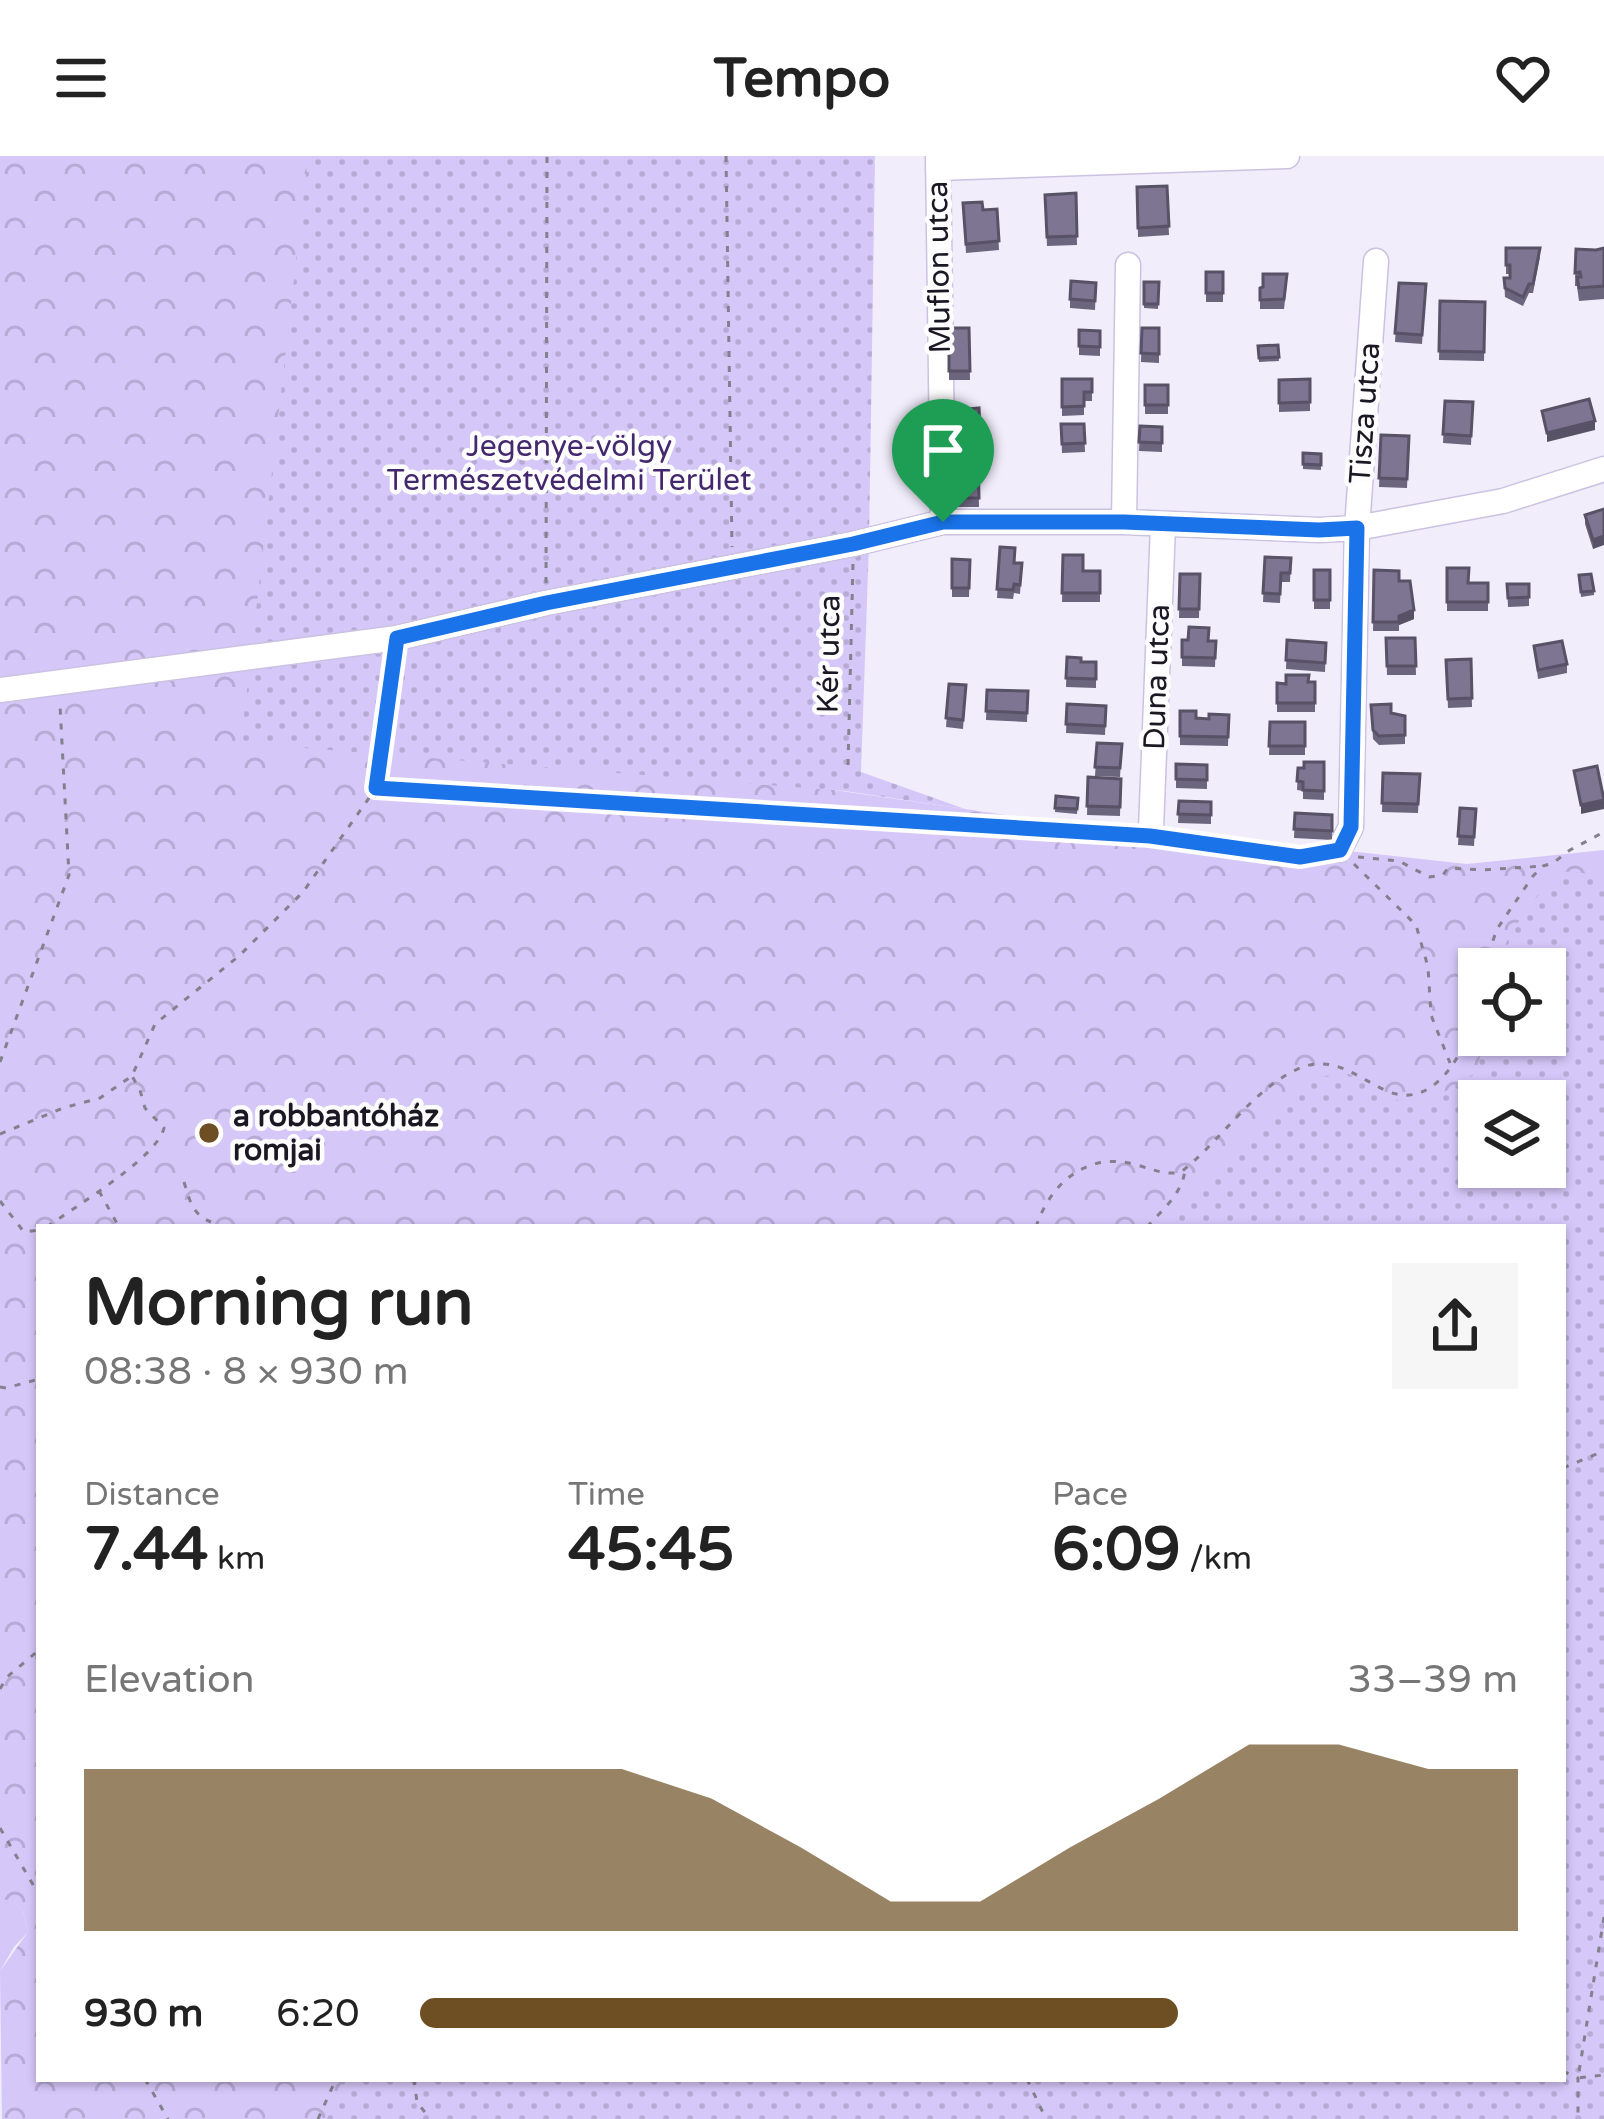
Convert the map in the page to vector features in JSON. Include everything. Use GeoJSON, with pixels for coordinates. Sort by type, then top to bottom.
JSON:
{"type":"FeatureCollection","features":[{"type":"Feature","properties":{"kind":"street"},"geometry":{"type":"LineString","coordinates":[[938,162],[1287,156]]}},
{"type":"Feature","properties":{"kind":"street","name":"Muflon utca"},"geometry":{"type":"LineString","coordinates":[[938,162],[943,522]]}},
{"type":"Feature","properties":{"kind":"street","name":"Tisza utca"},"geometry":{"type":"LineString","coordinates":[[1340,850],[1351,827],[1357,528],[1376,261]]}},
{"type":"Feature","properties":{"kind":"street"},"geometry":{"type":"LineString","coordinates":[[1124,522],[1128,265]]}},
{"type":"Feature","properties":{"kind":"street"},"geometry":{"type":"LineString","coordinates":[[0,690],[397,638],[943,522],[1357,528],[1503,501],[1604,469]]}},
{"type":"Feature","properties":{"kind":"street","name":"Duna utca"},"geometry":{"type":"LineString","coordinates":[[1151,832],[1162,525]]}},
{"type":"Feature","properties":{"kind":"path"},"geometry":{"type":"LineString","coordinates":[[546,603],[547,156]]}},
{"type":"Feature","properties":{"kind":"path"},"geometry":{"type":"LineString","coordinates":[[725,156],[732,567]]}},
{"type":"Feature","properties":{"kind":"path","name":"Kér utca"},"geometry":{"type":"LineString","coordinates":[[848,765],[853,544]]}},
{"type":"Feature","properties":{"kind":"path"},"geometry":{"type":"LineString","coordinates":[[0,1134],[100,1098],[132,1076],[155,1024],[239,956],[303,892],[376,788],[397,638]]}},
{"type":"Feature","properties":{"kind":"path"},"geometry":{"type":"LineString","coordinates":[[0,1062],[69,875],[59,682]]}},
{"type":"Feature","properties":{"kind":"path"},"geometry":{"type":"LineString","coordinates":[[376,788],[1151,832],[1300,857],[1340,850],[1365,859],[1400,861],[1429,877],[1443,875],[1448,868],[1543,866],[1604,832]]}},
{"type":"Feature","properties":{"kind":"path"},"geometry":{"type":"LineString","coordinates":[[1340,850],[1416,925],[1428,967],[1431,1015],[1451,1065]]}},
{"type":"Feature","properties":{"kind":"path"},"geometry":{"type":"LineString","coordinates":[[1491,948],[1518,895],[1543,866]]}},
{"type":"Feature","properties":{"kind":"path"},"geometry":{"type":"LineString","coordinates":[[1037,1224],[1050,1197],[1083,1167],[1111,1161],[1172,1174],[1185,1168],[1264,1092],[1302,1067],[1340,1068],[1388,1091],[1407,1094],[1432,1085],[1458,1054]]}},
{"type":"Feature","properties":{"kind":"path"},"geometry":{"type":"LineString","coordinates":[[50,1224],[140,1160],[161,1138],[164,1128],[146,1108],[132,1076]]}},
{"type":"Feature","properties":{"kind":"path"},"geometry":{"type":"LineString","coordinates":[[1150,1224],[1178,1192],[1185,1168]]}},
{"type":"Feature","properties":{"kind":"path"},"geometry":{"type":"LineString","coordinates":[[184,1183],[191,1207],[211,1222]]}},
{"type":"Feature","properties":{"kind":"path"},"geometry":{"type":"LineString","coordinates":[[98,1190],[117,1224]]}},
{"type":"Feature","properties":{"kind":"path"},"geometry":{"type":"LineString","coordinates":[[0,1201],[24,1232],[36,1230]]}},
{"type":"Feature","properties":{"kind":"path"},"geometry":{"type":"LineString","coordinates":[[0,1387],[36,1379]]}},
{"type":"Feature","properties":{"kind":"path"},"geometry":{"type":"LineString","coordinates":[[1566,1467],[1604,1451]]}},
{"type":"Feature","properties":{"kind":"path"},"geometry":{"type":"LineString","coordinates":[[0,1688],[36,1652]]}},
{"type":"Feature","properties":{"kind":"path"},"geometry":{"type":"LineString","coordinates":[[0,1828],[36,1890]]}},
{"type":"Feature","properties":{"kind":"path"},"geometry":{"type":"LineString","coordinates":[[1578,2119],[1578,2078],[1604,1917]]}},
{"type":"Feature","properties":{"kind":"path"},"geometry":{"type":"LineString","coordinates":[[1566,2072],[1578,2078],[1604,2075]]}},
{"type":"Feature","properties":{"kind":"path"},"geometry":{"type":"LineString","coordinates":[[147,2082],[168,2119]]}},
{"type":"Feature","properties":{"kind":"path"},"geometry":{"type":"LineString","coordinates":[[318,2119],[335,2082]]}},
{"type":"Feature","properties":{"kind":"path"},"geometry":{"type":"LineString","coordinates":[[414,2082],[417,2102],[430,2119]]}},
{"type":"Feature","properties":{"kind":"path"},"geometry":{"type":"LineString","coordinates":[[1028,2082],[1046,2119]]}},
{"type":"Feature","properties":{"kind":"green space"},"geometry":{"type":"Polygon","coordinates":[[[0,156],[448,156],[450,734],[1151,836],[1467,864],[1604,850],[1604,2119],[2,2119],[0,1971],[28,1932],[23,1911],[10,1899],[0,1901],[0,156]]]}},
{"type":"Feature","properties":{"kind":"green space","name":"Jegenye-völgy Természetvédelmi Terület"},"geometry":{"type":"Polygon","coordinates":[[[308,156],[875,156],[861,772],[965,809],[845,791],[241,743],[308,156]]]}},
{"type":"Feature","properties":{"kind":"green space"},"geometry":{"type":"Polygon","coordinates":[[[1559,871],[1604,875],[1604,2119],[327,2119],[344,2082],[1566,2082],[1566,1224],[1163,1224],[1286,1095],[1313,1079],[1342,1072],[1418,1108],[1458,1084],[1458,1188],[1566,1188],[1566,1080],[1464,1080],[1477,1072],[1480,1056],[1566,1056],[1566,948],[1505,948],[1514,929],[1559,871]]]}},
{"type":"Feature","properties":{"kind":"green space"},"geometry":{"type":"Polygon","coordinates":[[[10,1898],[23,1911],[28,1932],[0,1971],[0,1901],[10,1898]]]}},
{"type":"Feature","properties":{"kind":"building"},"geometry":{"type":"Polygon","coordinates":[[[1167,186],[1169,226],[1138,228],[1137,187],[1167,186]]]}},
{"type":"Feature","properties":{"kind":"building"},"geometry":{"type":"Polygon","coordinates":[[[1076,193],[1077,236],[1047,237],[1045,195],[1076,193]]]}},
{"type":"Feature","properties":{"kind":"building"},"geometry":{"type":"Polygon","coordinates":[[[982,202],[983,210],[997,209],[999,241],[966,244],[963,203],[982,202]]]}},
{"type":"Feature","properties":{"kind":"building"},"geometry":{"type":"Polygon","coordinates":[[[1506,248],[1540,248],[1533,284],[1523,297],[1505,288],[1504,278],[1510,278],[1506,248]]]}},
{"type":"Feature","properties":{"kind":"building"},"geometry":{"type":"Polygon","coordinates":[[[1604,248],[1604,286],[1579,288],[1576,249],[1604,248]]]}},
{"type":"Feature","properties":{"kind":"building"},"geometry":{"type":"Polygon","coordinates":[[[1206,272],[1223,272],[1223,293],[1206,293],[1206,272]]]}},
{"type":"Feature","properties":{"kind":"building"},"geometry":{"type":"Polygon","coordinates":[[[1263,274],[1287,274],[1284,299],[1260,300],[1263,274]]]}},
{"type":"Feature","properties":{"kind":"building"},"geometry":{"type":"Polygon","coordinates":[[[1071,281],[1096,283],[1095,301],[1070,299],[1071,281]]]}},
{"type":"Feature","properties":{"kind":"building"},"geometry":{"type":"Polygon","coordinates":[[[1144,282],[1159,282],[1158,304],[1144,304],[1144,282]]]}},
{"type":"Feature","properties":{"kind":"building"},"geometry":{"type":"Polygon","coordinates":[[[1399,283],[1426,284],[1422,335],[1395,333],[1399,283]]]}},
{"type":"Feature","properties":{"kind":"building"},"geometry":{"type":"Polygon","coordinates":[[[1440,301],[1485,302],[1484,352],[1439,351],[1440,301]]]}},
{"type":"Feature","properties":{"kind":"building"},"geometry":{"type":"Polygon","coordinates":[[[949,328],[969,328],[970,371],[949,371],[949,328]]]}},
{"type":"Feature","properties":{"kind":"building"},"geometry":{"type":"Polygon","coordinates":[[[1142,328],[1159,328],[1159,354],[1141,353],[1142,328]]]}},
{"type":"Feature","properties":{"kind":"building"},"geometry":{"type":"Polygon","coordinates":[[[1079,330],[1100,331],[1100,347],[1079,346],[1079,330]]]}},
{"type":"Feature","properties":{"kind":"building"},"geometry":{"type":"Polygon","coordinates":[[[1278,345],[1279,357],[1259,358],[1258,346],[1278,345]]]}},
{"type":"Feature","properties":{"kind":"building"},"geometry":{"type":"Polygon","coordinates":[[[1062,379],[1092,379],[1092,392],[1084,392],[1084,406],[1062,407],[1062,379]]]}},
{"type":"Feature","properties":{"kind":"building"},"geometry":{"type":"Polygon","coordinates":[[[1310,379],[1310,402],[1279,403],[1279,380],[1310,379]]]}},
{"type":"Feature","properties":{"kind":"building"},"geometry":{"type":"Polygon","coordinates":[[[1145,385],[1168,385],[1168,405],[1145,405],[1145,385]]]}},
{"type":"Feature","properties":{"kind":"building"},"geometry":{"type":"Polygon","coordinates":[[[1589,399],[1595,421],[1547,433],[1542,411],[1589,399]]]}},
{"type":"Feature","properties":{"kind":"building"},"geometry":{"type":"Polygon","coordinates":[[[1445,401],[1473,402],[1471,436],[1443,434],[1445,401]]]}},
{"type":"Feature","properties":{"kind":"building"},"geometry":{"type":"Polygon","coordinates":[[[979,408],[980,429],[968,429],[968,409],[979,408]]]}},
{"type":"Feature","properties":{"kind":"building"},"geometry":{"type":"Polygon","coordinates":[[[1061,424],[1084,424],[1085,443],[1062,444],[1061,424]]]}},
{"type":"Feature","properties":{"kind":"building"},"geometry":{"type":"Polygon","coordinates":[[[1140,426],[1162,427],[1162,443],[1139,442],[1140,426]]]}},
{"type":"Feature","properties":{"kind":"building"},"geometry":{"type":"Polygon","coordinates":[[[1381,435],[1409,436],[1407,479],[1379,478],[1381,435]]]}},
{"type":"Feature","properties":{"kind":"building"},"geometry":{"type":"Polygon","coordinates":[[[1303,453],[1321,454],[1321,465],[1303,464],[1303,453]]]}},
{"type":"Feature","properties":{"kind":"building"},"geometry":{"type":"Polygon","coordinates":[[[957,457],[978,457],[979,498],[958,498],[957,457]]]}},
{"type":"Feature","properties":{"kind":"building"},"geometry":{"type":"Polygon","coordinates":[[[1604,509],[1604,536],[1593,540],[1585,515],[1604,509]]]}},
{"type":"Feature","properties":{"kind":"building"},"geometry":{"type":"Polygon","coordinates":[[[1000,547],[1015,548],[1014,563],[1022,563],[1020,585],[1014,584],[1013,590],[997,589],[1000,547]]]}},
{"type":"Feature","properties":{"kind":"building"},"geometry":{"type":"Polygon","coordinates":[[[1063,555],[1083,555],[1083,571],[1100,571],[1100,593],[1062,593],[1063,555]]]}},
{"type":"Feature","properties":{"kind":"building"},"geometry":{"type":"Polygon","coordinates":[[[1265,557],[1291,558],[1290,573],[1281,573],[1280,594],[1263,593],[1265,557]]]}},
{"type":"Feature","properties":{"kind":"building"},"geometry":{"type":"Polygon","coordinates":[[[952,559],[970,560],[969,588],[952,588],[952,559]]]}},
{"type":"Feature","properties":{"kind":"building"},"geometry":{"type":"Polygon","coordinates":[[[1447,568],[1469,568],[1468,583],[1488,583],[1488,602],[1447,602],[1447,568]]]}},
{"type":"Feature","properties":{"kind":"building"},"geometry":{"type":"Polygon","coordinates":[[[1314,570],[1330,570],[1330,600],[1314,600],[1314,570]]]}},
{"type":"Feature","properties":{"kind":"building"},"geometry":{"type":"Polygon","coordinates":[[[1374,570],[1399,571],[1399,581],[1410,581],[1414,610],[1399,616],[1399,622],[1373,622],[1374,570]]]}},
{"type":"Feature","properties":{"kind":"building"},"geometry":{"type":"Polygon","coordinates":[[[1180,574],[1200,574],[1199,609],[1179,609],[1180,574]]]}},
{"type":"Feature","properties":{"kind":"building"},"geometry":{"type":"Polygon","coordinates":[[[1591,574],[1594,591],[1581,592],[1579,575],[1591,574]]]}},
{"type":"Feature","properties":{"kind":"building"},"geometry":{"type":"Polygon","coordinates":[[[1507,584],[1529,584],[1529,597],[1508,598],[1507,584]]]}},
{"type":"Feature","properties":{"kind":"building"},"geometry":{"type":"Polygon","coordinates":[[[1189,627],[1209,628],[1208,641],[1216,641],[1215,658],[1182,657],[1182,640],[1188,640],[1189,627]]]}},
{"type":"Feature","properties":{"kind":"building"},"geometry":{"type":"Polygon","coordinates":[[[1386,638],[1415,638],[1416,666],[1387,666],[1386,638]]]}},
{"type":"Feature","properties":{"kind":"building"},"geometry":{"type":"Polygon","coordinates":[[[1287,640],[1326,643],[1325,663],[1286,660],[1287,640]]]}},
{"type":"Feature","properties":{"kind":"building"},"geometry":{"type":"Polygon","coordinates":[[[1562,641],[1567,664],[1538,670],[1534,646],[1562,641]]]}},
{"type":"Feature","properties":{"kind":"building"},"geometry":{"type":"Polygon","coordinates":[[[1067,657],[1096,662],[1096,679],[1066,678],[1067,657]]]}},
{"type":"Feature","properties":{"kind":"building"},"geometry":{"type":"Polygon","coordinates":[[[1471,659],[1472,698],[1448,699],[1446,660],[1471,659]]]}},
{"type":"Feature","properties":{"kind":"building"},"geometry":{"type":"Polygon","coordinates":[[[1286,675],[1309,675],[1308,682],[1315,682],[1315,703],[1277,703],[1277,683],[1286,684],[1286,675]]]}},
{"type":"Feature","properties":{"kind":"building"},"geometry":{"type":"Polygon","coordinates":[[[949,684],[966,685],[963,720],[946,718],[949,684]]]}},
{"type":"Feature","properties":{"kind":"building"},"geometry":{"type":"Polygon","coordinates":[[[987,690],[1028,691],[1027,713],[986,711],[987,690]]]}},
{"type":"Feature","properties":{"kind":"building"},"geometry":{"type":"Polygon","coordinates":[[[1067,704],[1106,706],[1105,726],[1066,724],[1067,704]]]}},
{"type":"Feature","properties":{"kind":"building"},"geometry":{"type":"Polygon","coordinates":[[[1391,704],[1391,713],[1405,716],[1405,735],[1379,736],[1373,730],[1371,705],[1391,704]]]}},
{"type":"Feature","properties":{"kind":"building"},"geometry":{"type":"Polygon","coordinates":[[[1180,711],[1196,711],[1196,718],[1229,715],[1228,737],[1180,736],[1180,711]]]}},
{"type":"Feature","properties":{"kind":"building"},"geometry":{"type":"Polygon","coordinates":[[[1270,722],[1305,722],[1305,746],[1269,746],[1270,722]]]}},
{"type":"Feature","properties":{"kind":"building"},"geometry":{"type":"Polygon","coordinates":[[[1097,743],[1122,744],[1120,768],[1095,767],[1097,743]]]}},
{"type":"Feature","properties":{"kind":"building"},"geometry":{"type":"Polygon","coordinates":[[[1304,762],[1324,762],[1324,791],[1303,790],[1303,782],[1297,781],[1304,762]]]}},
{"type":"Feature","properties":{"kind":"building"},"geometry":{"type":"Polygon","coordinates":[[[1176,764],[1207,765],[1207,780],[1176,779],[1176,764]]]}},
{"type":"Feature","properties":{"kind":"building"},"geometry":{"type":"Polygon","coordinates":[[[1597,766],[1604,800],[1581,805],[1574,771],[1597,766]]]}},
{"type":"Feature","properties":{"kind":"building"},"geometry":{"type":"Polygon","coordinates":[[[1383,773],[1420,774],[1418,804],[1382,803],[1383,773]]]}},
{"type":"Feature","properties":{"kind":"building"},"geometry":{"type":"Polygon","coordinates":[[[1088,777],[1121,779],[1120,807],[1087,806],[1088,777]]]}},
{"type":"Feature","properties":{"kind":"building"},"geometry":{"type":"Polygon","coordinates":[[[1056,796],[1078,798],[1077,809],[1055,808],[1056,796]]]}},
{"type":"Feature","properties":{"kind":"building"},"geometry":{"type":"Polygon","coordinates":[[[1179,801],[1211,802],[1211,815],[1178,814],[1179,801]]]}},
{"type":"Feature","properties":{"kind":"building"},"geometry":{"type":"Polygon","coordinates":[[[1460,808],[1476,809],[1474,837],[1458,836],[1460,808]]]}},
{"type":"Feature","properties":{"kind":"building"},"geometry":{"type":"Polygon","coordinates":[[[1295,813],[1332,815],[1332,831],[1294,829],[1295,813]]]}},
{"type":"Feature","properties":{"kind":"place","name":"a robbantóház romjai"},"geometry":{"type":"Point","coordinates":[209,1133]}},
{"type":"Feature","properties":{"kind":"route"},"geometry":{"type":"LineString","coordinates":[[943,522],[1357,528],[1351,827],[1340,850],[1300,857],[1150,836],[376,788],[397,638],[943,522]]}}]}
